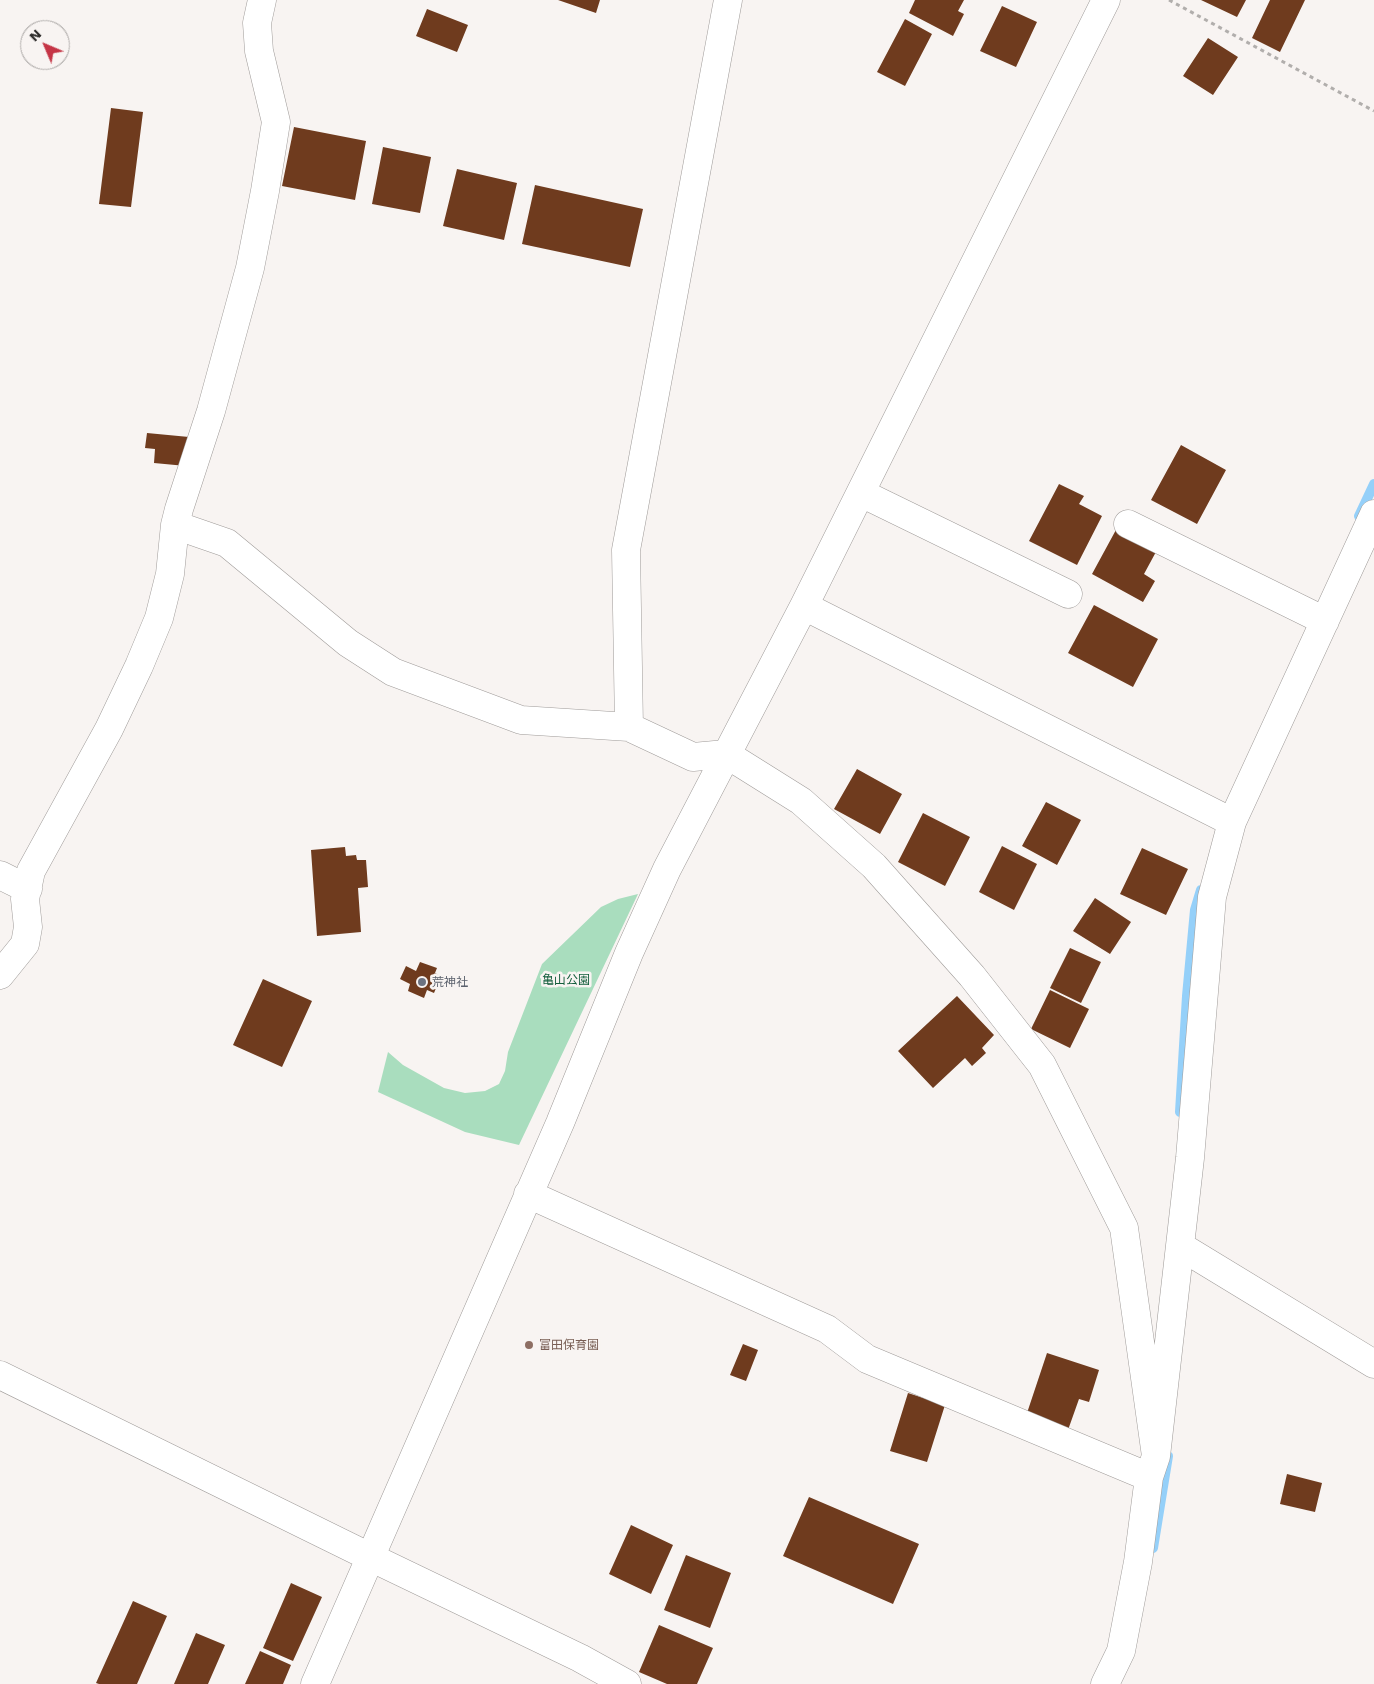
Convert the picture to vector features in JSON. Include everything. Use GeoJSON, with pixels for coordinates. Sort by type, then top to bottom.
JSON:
{"type":"FeatureCollection","features":[{"type":"Feature","properties":{"kind":"street"},"geometry":{"type":"LineString","coordinates":[[0,975],[25,944],[28,927],[25,907],[31,871],[109,729],[159,618],[170,574],[175,525],[211,411],[250,268],[268,172],[276,122],[259,51],[257,23],[262,0]]}},
{"type":"Feature","properties":{"kind":"street"},"geometry":{"type":"LineString","coordinates":[[629,727],[626,550],[728,0]]}},
{"type":"Feature","properties":{"kind":"street"},"geometry":{"type":"LineString","coordinates":[[315,1684],[560,1123],[629,953],[667,869],[804,606],[1106,0]]}},
{"type":"Feature","properties":{"kind":"street"},"geometry":{"type":"LineString","coordinates":[[861,492],[1068,594]]}},
{"type":"Feature","properties":{"kind":"street"},"geometry":{"type":"LineString","coordinates":[[1106,1684],[1121,1651],[1138,1562],[1152,1466],[1190,1158],[1212,897],[1232,822],[1374,514]]}},
{"type":"Feature","properties":{"kind":"street"},"geometry":{"type":"LineString","coordinates":[[1128,524],[1325,621]]}},
{"type":"Feature","properties":{"kind":"street"},"geometry":{"type":"LineString","coordinates":[[175,525],[227,543],[348,644],[393,672],[521,720],[629,727],[693,757],[726,754],[801,801],[874,866],[972,976],[1042,1065],[1124,1228],[1152,1466]]}},
{"type":"Feature","properties":{"kind":"street"},"geometry":{"type":"LineString","coordinates":[[804,606],[1232,822]]}},
{"type":"Feature","properties":{"kind":"street"},"geometry":{"type":"LineString","coordinates":[[0,875],[28,888]]}},
{"type":"Feature","properties":{"kind":"street"},"geometry":{"type":"LineString","coordinates":[[528,1194],[827,1329],[867,1359],[1152,1466]]}},
{"type":"Feature","properties":{"kind":"street"},"geometry":{"type":"LineString","coordinates":[[1180,1246],[1374,1364]]}},
{"type":"Feature","properties":{"kind":"street"},"geometry":{"type":"LineString","coordinates":[[0,1375],[580,1658],[627,1684]]}},
{"type":"Feature","properties":{"kind":"path"},"geometry":{"type":"LineString","coordinates":[[1169,0],[1374,111]]}},
{"type":"Feature","properties":{"kind":"green space","name":"亀山公園"},"geometry":{"type":"Polygon","coordinates":[[[638,894],[519,1145],[465,1132],[378,1092],[388,1052],[403,1065],[444,1088],[465,1093],[485,1091],[499,1084],[505,1071],[508,1052],[542,964],[601,907],[618,899],[638,894]]]}},
{"type":"Feature","properties":{"kind":"building"},"geometry":{"type":"Polygon","coordinates":[[[558,0],[600,0],[596,13],[558,0]]]}},
{"type":"Feature","properties":{"kind":"building"},"geometry":{"type":"Polygon","coordinates":[[[915,0],[964,0],[958,11],[964,14],[953,36],[909,13],[915,0]]]}},
{"type":"Feature","properties":{"kind":"building"},"geometry":{"type":"Polygon","coordinates":[[[1201,0],[1246,0],[1237,17],[1201,0]]]}},
{"type":"Feature","properties":{"kind":"building"},"geometry":{"type":"Polygon","coordinates":[[[1270,0],[1305,0],[1280,52],[1252,38],[1270,0]]]}},
{"type":"Feature","properties":{"kind":"building"},"geometry":{"type":"Polygon","coordinates":[[[1002,6],[1037,22],[1016,67],[980,51],[1002,6]]]}},
{"type":"Feature","properties":{"kind":"building"},"geometry":{"type":"Polygon","coordinates":[[[427,9],[468,25],[457,52],[416,36],[427,9]]]}},
{"type":"Feature","properties":{"kind":"building"},"geometry":{"type":"Polygon","coordinates":[[[905,19],[932,34],[905,86],[877,72],[905,19]]]}},
{"type":"Feature","properties":{"kind":"building"},"geometry":{"type":"Polygon","coordinates":[[[1208,38],[1238,57],[1213,95],[1183,76],[1208,38]]]}},
{"type":"Feature","properties":{"kind":"building"},"geometry":{"type":"Polygon","coordinates":[[[111,108],[143,112],[131,207],[99,204],[111,108]]]}},
{"type":"Feature","properties":{"kind":"building"},"geometry":{"type":"Polygon","coordinates":[[[294,127],[366,141],[355,200],[282,186],[294,127]]]}},
{"type":"Feature","properties":{"kind":"building"},"geometry":{"type":"Polygon","coordinates":[[[383,147],[431,157],[420,213],[372,204],[383,147]]]}},
{"type":"Feature","properties":{"kind":"building"},"geometry":{"type":"Polygon","coordinates":[[[457,169],[517,183],[504,240],[443,226],[457,169]]]}},
{"type":"Feature","properties":{"kind":"building"},"geometry":{"type":"Polygon","coordinates":[[[535,185],[643,209],[630,267],[522,244],[535,185]]]}},
{"type":"Feature","properties":{"kind":"building"},"geometry":{"type":"Polygon","coordinates":[[[147,433],[189,437],[186,466],[154,463],[155,449],[145,448],[147,433]]]}},
{"type":"Feature","properties":{"kind":"building"},"geometry":{"type":"Polygon","coordinates":[[[1181,445],[1226,470],[1197,524],[1151,500],[1181,445]]]}},
{"type":"Feature","properties":{"kind":"building"},"geometry":{"type":"Polygon","coordinates":[[[1059,484],[1084,496],[1079,504],[1102,516],[1077,565],[1029,541],[1059,484]]]}},
{"type":"Feature","properties":{"kind":"building"},"geometry":{"type":"Polygon","coordinates":[[[1117,528],[1157,550],[1144,574],[1155,581],[1143,602],[1092,574],[1117,528]]]}},
{"type":"Feature","properties":{"kind":"building"},"geometry":{"type":"Polygon","coordinates":[[[1094,605],[1158,639],[1133,687],[1068,653],[1094,605]]]}},
{"type":"Feature","properties":{"kind":"building"},"geometry":{"type":"Polygon","coordinates":[[[857,769],[902,794],[880,834],[834,809],[857,769]]]}},
{"type":"Feature","properties":{"kind":"building"},"geometry":{"type":"Polygon","coordinates":[[[1046,802],[1081,820],[1057,865],[1022,846],[1046,802]]]}},
{"type":"Feature","properties":{"kind":"building"},"geometry":{"type":"Polygon","coordinates":[[[923,813],[970,837],[945,886],[898,862],[923,813]]]}},
{"type":"Feature","properties":{"kind":"building"},"geometry":{"type":"Polygon","coordinates":[[[1002,846],[1037,864],[1014,910],[979,892],[1002,846]]]}},
{"type":"Feature","properties":{"kind":"building"},"geometry":{"type":"Polygon","coordinates":[[[345,847],[346,856],[356,855],[357,860],[366,860],[368,887],[358,888],[361,932],[317,936],[311,850],[345,847]]]}},
{"type":"Feature","properties":{"kind":"building"},"geometry":{"type":"Polygon","coordinates":[[[1142,848],[1188,869],[1166,915],[1120,894],[1142,848]]]}},
{"type":"Feature","properties":{"kind":"building"},"geometry":{"type":"Polygon","coordinates":[[[1095,898],[1131,922],[1110,954],[1073,931],[1095,898]]]}},
{"type":"Feature","properties":{"kind":"building"},"geometry":{"type":"Polygon","coordinates":[[[1070,948],[1101,962],[1081,1003],[1050,988],[1070,948]]]}},
{"type":"Feature","properties":{"kind":"building","name":"荒神社"},"geometry":{"type":"Polygon","coordinates":[[[420,962],[437,968],[435,973],[441,976],[434,993],[427,990],[424,998],[408,991],[410,984],[400,979],[406,966],[416,971],[420,962]]]}},
{"type":"Feature","properties":{"kind":"building"},"geometry":{"type":"Polygon","coordinates":[[[263,979],[312,1001],[282,1067],[233,1045],[263,979]]]}},
{"type":"Feature","properties":{"kind":"building"},"geometry":{"type":"Polygon","coordinates":[[[1050,990],[1089,1009],[1070,1048],[1031,1029],[1050,990]]]}},
{"type":"Feature","properties":{"kind":"building"},"geometry":{"type":"Polygon","coordinates":[[[957,996],[994,1035],[982,1048],[986,1053],[972,1066],[965,1058],[933,1088],[898,1051],[957,996]]]}},
{"type":"Feature","properties":{"kind":"building"},"geometry":{"type":"Polygon","coordinates":[[[743,1344],[758,1350],[746,1381],[730,1375],[743,1344]]]}},
{"type":"Feature","properties":{"kind":"building"},"geometry":{"type":"Polygon","coordinates":[[[1047,1353],[1099,1370],[1089,1402],[1079,1399],[1068,1430],[1026,1416],[1047,1353]]]}},
{"type":"Feature","properties":{"kind":"building"},"geometry":{"type":"Polygon","coordinates":[[[908,1393],[945,1405],[927,1462],[890,1451],[908,1393]]]}},
{"type":"Feature","properties":{"kind":"building"},"geometry":{"type":"Polygon","coordinates":[[[1287,1474],[1322,1483],[1315,1512],[1280,1504],[1287,1474]]]}},
{"type":"Feature","properties":{"kind":"building"},"geometry":{"type":"Polygon","coordinates":[[[809,1497],[919,1544],[893,1604],[783,1556],[809,1497]]]}},
{"type":"Feature","properties":{"kind":"building"},"geometry":{"type":"Polygon","coordinates":[[[631,1525],[673,1545],[651,1594],[609,1574],[631,1525]]]}},
{"type":"Feature","properties":{"kind":"building"},"geometry":{"type":"Polygon","coordinates":[[[686,1555],[731,1573],[710,1628],[664,1610],[686,1555]]]}},
{"type":"Feature","properties":{"kind":"building"},"geometry":{"type":"Polygon","coordinates":[[[291,1583],[322,1597],[293,1661],[263,1648],[291,1583]]]}},
{"type":"Feature","properties":{"kind":"building"},"geometry":{"type":"Polygon","coordinates":[[[133,1601],[167,1616],[137,1684],[96,1683],[133,1601]]]}},
{"type":"Feature","properties":{"kind":"building"},"geometry":{"type":"Polygon","coordinates":[[[659,1625],[713,1648],[697,1684],[667,1684],[639,1672],[659,1625]]]}},
{"type":"Feature","properties":{"kind":"building"},"geometry":{"type":"Polygon","coordinates":[[[196,1633],[225,1645],[208,1684],[174,1684],[196,1633]]]}},
{"type":"Feature","properties":{"kind":"building"},"geometry":{"type":"Polygon","coordinates":[[[260,1651],[291,1665],[283,1684],[245,1684],[260,1651]]]}},
{"type":"Feature","properties":{"kind":"waterway"},"geometry":{"type":"LineString","coordinates":[[1359,516],[1374,484]]}},
{"type":"Feature","properties":{"kind":"waterway"},"geometry":{"type":"LineString","coordinates":[[1180,1112],[1187,996],[1195,910],[1201,890]]}},
{"type":"Feature","properties":{"kind":"waterway"},"geometry":{"type":"LineString","coordinates":[[1153,1548],[1168,1456]]}},
{"type":"Feature","properties":{"kind":"place","name":"荒神社"},"geometry":{"type":"Point","coordinates":[422,982]}},
{"type":"Feature","properties":{"kind":"place","name":"富田保育園"},"geometry":{"type":"Point","coordinates":[529,1345]}}]}
